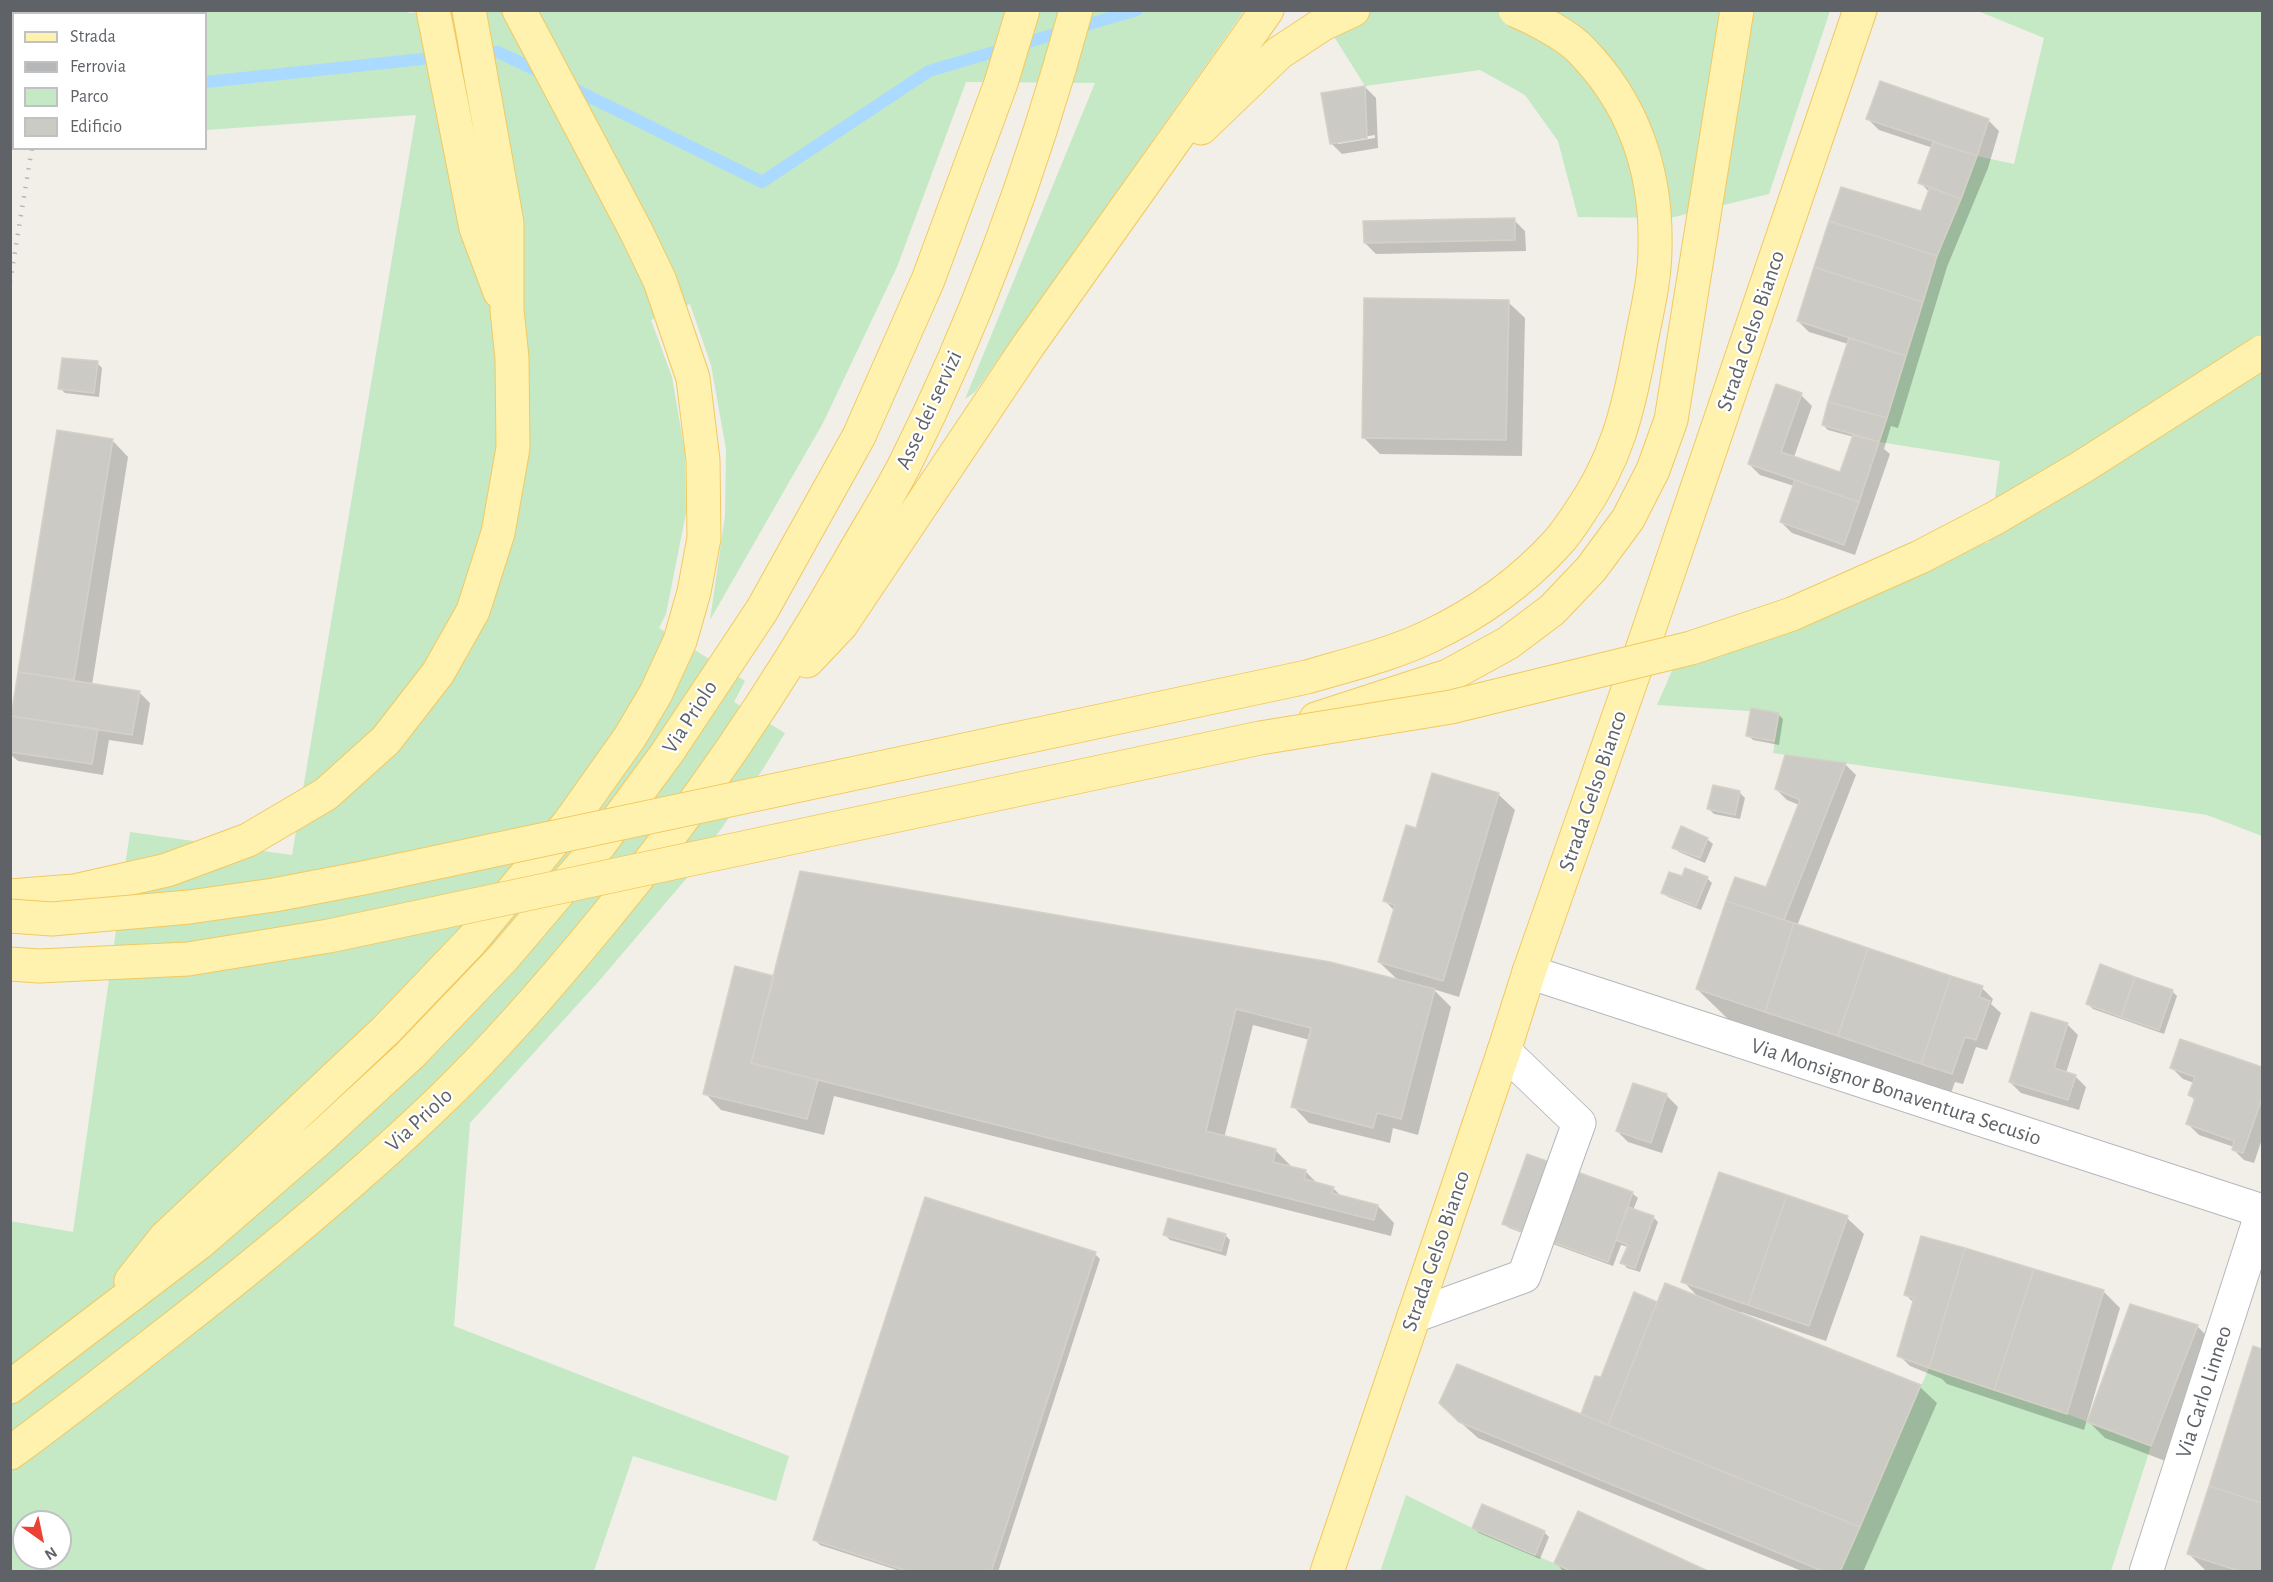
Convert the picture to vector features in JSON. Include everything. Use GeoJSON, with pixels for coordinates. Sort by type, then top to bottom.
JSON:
{"type":"FeatureCollection","features":[{"type":"Feature","properties":{"kind":"main road"},"geometry":{"type":"LineString","coordinates":[[433,10],[476,228],[507,310]]}},
{"type":"Feature","properties":{"kind":"main road"},"geometry":{"type":"LineString","coordinates":[[10,896],[74,891],[167,870],[248,840],[326,794],[386,740],[438,673],[473,611],[498,533],[513,448],[512,358],[507,310],[507,223],[470,10]]}},
{"type":"Feature","properties":{"kind":"main road"},"geometry":{"type":"LineString","coordinates":[[103,1318],[165,1238],[386,1030],[471,941],[569,823],[630,737],[656,693],[680,641],[694,592],[704,538],[704,460],[693,378],[671,310],[636,231],[519,10]]}},
{"type":"Feature","properties":{"kind":"main road","name":"Via Priolo"},"geometry":{"type":"LineString","coordinates":[[10,1387],[199,1243],[319,1139],[410,1055],[503,958],[600,844],[667,753],[762,610],[859,436],[928,280],[1001,83],[1023,10]]}},
{"type":"Feature","properties":{"kind":"main road","name":"Asse dei servizi"},"geometry":{"type":"LineString","coordinates":[[756,716],[819,614],[902,470],[940,391],[1001,246],[1056,82],[1076,10]]}},
{"type":"Feature","properties":{"kind":"main road"},"geometry":{"type":"LineString","coordinates":[[756,716],[841,625],[1028,346],[1268,10]]}},
{"type":"Feature","properties":{"kind":"main road"},"geometry":{"type":"LineString","coordinates":[[1148,180],[1279,53],[1323,24],[1353,10]]}},
{"type":"Feature","properties":{"kind":"main road"},"geometry":{"type":"LineString","coordinates":[[10,916],[52,919],[189,907],[274,895],[363,878],[1307,677],[1363,661],[1427,638],[1484,606],[1524,576],[1560,540],[1595,492],[1615,450],[1629,407],[1648,305],[1655,250],[1653,191],[1640,140],[1617,93],[1580,48],[1534,18],[1515,10]]}},
{"type":"Feature","properties":{"kind":"main road"},"geometry":{"type":"LineString","coordinates":[[1260,738],[1448,676],[1508,644],[1552,610],[1583,578],[1628,519],[1653,470],[1671,420],[1737,10]]}},
{"type":"Feature","properties":{"kind":"main road","name":"Strada Gelso Bianco"},"geometry":{"type":"LineString","coordinates":[[1327,1572],[1529,972],[1644,644],[1858,13]]}},
{"type":"Feature","properties":{"kind":"main road"},"geometry":{"type":"LineString","coordinates":[[10,964],[39,966],[188,958],[329,936],[1260,738],[1451,707],[1691,648],[1792,614],[1920,557],[1995,518],[2082,467],[2262,352]]}},
{"type":"Feature","properties":{"kind":"main road","name":"Via Priolo"},"geometry":{"type":"LineString","coordinates":[[10,1453],[230,1284],[354,1181],[447,1094],[543,993],[645,869],[756,716]]}},
{"type":"Feature","properties":{"kind":"street","name":"Via Monsignor Bonaventura Secusio"},"geometry":{"type":"LineString","coordinates":[[1529,972],[2262,1212]]}},
{"type":"Feature","properties":{"kind":"street"},"geometry":{"type":"LineString","coordinates":[[1414,1316],[1524,1276],[1579,1123],[1504,1051]]}},
{"type":"Feature","properties":{"kind":"street","name":"Via Carlo Linneo"},"geometry":{"type":"LineString","coordinates":[[2146,1572],[2262,1212]]}},
{"type":"Feature","properties":{"kind":"green space"},"geometry":{"type":"Polygon","coordinates":[[[1244,11],[975,392],[965,399],[1095,83],[966,82],[897,267],[823,423],[710,620],[725,516],[726,449],[711,365],[690,304],[651,320],[672,377],[685,453],[686,513],[666,614],[659,628],[745,681],[734,702],[785,733],[763,769],[686,879],[599,981],[470,1123],[454,1326],[789,1456],[776,1501],[633,1456],[594,1571],[11,1571],[10,1221],[73,1232],[130,832],[292,855],[416,115],[207,130],[207,12],[68,12],[1244,11]]]}},
{"type":"Feature","properties":{"kind":"green space"},"geometry":{"type":"Polygon","coordinates":[[[1318,11],[1830,11],[1769,194],[1670,218],[1578,217],[1558,141],[1525,95],[1480,70],[1365,86],[1318,11]]]}},
{"type":"Feature","properties":{"kind":"green space"},"geometry":{"type":"Polygon","coordinates":[[[1978,11],[2262,11],[2262,836],[2207,815],[1773,753],[1779,713],[1657,705],[1690,630],[1890,568],[1989,542],[2000,461],[1879,442],[1937,256],[1977,156],[2014,164],[2044,38],[1978,11]]]}},
{"type":"Feature","properties":{"kind":"green space"},"geometry":{"type":"Polygon","coordinates":[[[1929,1368],[2067,1414],[2151,1446],[2111,1571],[1840,1572],[1929,1368]]]}},
{"type":"Feature","properties":{"kind":"green space"},"geometry":{"type":"Polygon","coordinates":[[[1406,1495],[1472,1528],[1572,1571],[1380,1572],[1406,1495]]]}},
{"type":"Feature","properties":{"kind":"building"},"geometry":{"type":"Polygon","coordinates":[[[1880,81],[1989,119],[1977,156],[1866,119],[1880,81]]]}},
{"type":"Feature","properties":{"kind":"building"},"geometry":{"type":"Polygon","coordinates":[[[1365,86],[1367,138],[1330,144],[1321,93],[1365,86]]]}},
{"type":"Feature","properties":{"kind":"building"},"geometry":{"type":"Polygon","coordinates":[[[1933,142],[1977,156],[1961,199],[1918,183],[1933,142]]]}},
{"type":"Feature","properties":{"kind":"building"},"geometry":{"type":"Polygon","coordinates":[[[1841,187],[1921,211],[1930,187],[1961,199],[1937,256],[1829,221],[1841,187]]]}},
{"type":"Feature","properties":{"kind":"building"},"geometry":{"type":"Polygon","coordinates":[[[1515,218],[1515,240],[1364,243],[1363,221],[1515,218]]]}},
{"type":"Feature","properties":{"kind":"building"},"geometry":{"type":"Polygon","coordinates":[[[1829,221],[1937,256],[1923,302],[1814,267],[1829,221]]]}},
{"type":"Feature","properties":{"kind":"building"},"geometry":{"type":"Polygon","coordinates":[[[1814,267],[1923,302],[1906,356],[1797,321],[1814,267]]]}},
{"type":"Feature","properties":{"kind":"building"},"geometry":{"type":"Polygon","coordinates":[[[1364,298],[1509,300],[1506,440],[1362,438],[1364,298]]]}},
{"type":"Feature","properties":{"kind":"building"},"geometry":{"type":"Polygon","coordinates":[[[1849,338],[1906,356],[1887,418],[1828,402],[1849,338]]]}},
{"type":"Feature","properties":{"kind":"building"},"geometry":{"type":"Polygon","coordinates":[[[62,358],[98,361],[94,393],[58,389],[62,358]]]}},
{"type":"Feature","properties":{"kind":"building"},"geometry":{"type":"Polygon","coordinates":[[[1776,384],[1802,393],[1781,452],[1840,472],[1853,435],[1879,442],[1859,502],[1748,464],[1776,384]]]}},
{"type":"Feature","properties":{"kind":"building"},"geometry":{"type":"Polygon","coordinates":[[[1828,402],[1887,418],[1879,442],[1822,425],[1828,402]]]}},
{"type":"Feature","properties":{"kind":"building"},"geometry":{"type":"Polygon","coordinates":[[[57,430],[113,439],[74,680],[18,672],[57,430]]]}},
{"type":"Feature","properties":{"kind":"building"},"geometry":{"type":"Polygon","coordinates":[[[1795,480],[1859,502],[1844,545],[1780,522],[1795,480]]]}},
{"type":"Feature","properties":{"kind":"building"},"geometry":{"type":"Polygon","coordinates":[[[18,672],[140,691],[132,735],[11,716],[18,672]]]}},
{"type":"Feature","properties":{"kind":"building"},"geometry":{"type":"Polygon","coordinates":[[[1751,708],[1779,713],[1774,741],[1746,736],[1751,708]]]}},
{"type":"Feature","properties":{"kind":"building"},"geometry":{"type":"Polygon","coordinates":[[[11,716],[98,729],[92,764],[10,752],[11,716]]]}},
{"type":"Feature","properties":{"kind":"building"},"geometry":{"type":"Polygon","coordinates":[[[1785,755],[1846,763],[1784,920],[1726,901],[1735,877],[1766,887],[1800,800],[1775,789],[1785,755]]]}},
{"type":"Feature","properties":{"kind":"building"},"geometry":{"type":"Polygon","coordinates":[[[1432,773],[1499,793],[1443,981],[1378,962],[1395,905],[1383,901],[1406,825],[1416,828],[1432,773]]]}},
{"type":"Feature","properties":{"kind":"building"},"geometry":{"type":"Polygon","coordinates":[[[1713,785],[1740,791],[1735,815],[1707,809],[1713,785]]]}},
{"type":"Feature","properties":{"kind":"building"},"geometry":{"type":"Polygon","coordinates":[[[1681,826],[1708,838],[1700,858],[1672,848],[1681,826]]]}},
{"type":"Feature","properties":{"kind":"building"},"geometry":{"type":"Polygon","coordinates":[[[1685,868],[1708,877],[1696,906],[1661,893],[1669,872],[1682,876],[1685,868]]]}},
{"type":"Feature","properties":{"kind":"building"},"geometry":{"type":"Polygon","coordinates":[[[800,871],[1330,962],[1435,989],[1401,1119],[1377,1113],[1373,1128],[1291,1107],[1311,1028],[1236,1009],[1206,1131],[1276,1149],[1273,1162],[1306,1170],[1304,1179],[1334,1187],[1332,1193],[1378,1205],[1374,1220],[751,1063],[800,871]]]}},
{"type":"Feature","properties":{"kind":"building"},"geometry":{"type":"Polygon","coordinates":[[[1726,901],[1794,923],[1765,1012],[1696,989],[1726,901]]]}},
{"type":"Feature","properties":{"kind":"building"},"geometry":{"type":"Polygon","coordinates":[[[1794,923],[1868,948],[1838,1036],[1765,1012],[1794,923]]]}},
{"type":"Feature","properties":{"kind":"building"},"geometry":{"type":"Polygon","coordinates":[[[1868,948],[1951,976],[1921,1064],[1838,1036],[1868,948]]]}},
{"type":"Feature","properties":{"kind":"building"},"geometry":{"type":"Polygon","coordinates":[[[2100,964],[2135,977],[2121,1017],[2086,1004],[2100,964]]]}},
{"type":"Feature","properties":{"kind":"building"},"geometry":{"type":"Polygon","coordinates":[[[735,966],[774,976],[751,1063],[818,1080],[807,1119],[703,1094],[735,966]]]}},
{"type":"Feature","properties":{"kind":"building"},"geometry":{"type":"Polygon","coordinates":[[[1951,976],[1983,986],[1979,997],[1990,1001],[1976,1040],[1965,1037],[1952,1074],[1921,1064],[1951,976]]]}},
{"type":"Feature","properties":{"kind":"building"},"geometry":{"type":"Polygon","coordinates":[[[2135,977],[2173,990],[2159,1030],[2121,1017],[2135,977]]]}},
{"type":"Feature","properties":{"kind":"building"},"geometry":{"type":"Polygon","coordinates":[[[2031,1012],[2068,1023],[2054,1068],[2076,1075],[2068,1100],[2009,1082],[2031,1012]]]}},
{"type":"Feature","properties":{"kind":"building"},"geometry":{"type":"Polygon","coordinates":[[[2180,1039],[2262,1067],[2262,1098],[2243,1153],[2232,1150],[2234,1141],[2186,1124],[2195,1098],[2188,1095],[2195,1077],[2170,1068],[2180,1039]]]}},
{"type":"Feature","properties":{"kind":"building"},"geometry":{"type":"Polygon","coordinates":[[[1633,1083],[1667,1094],[1651,1143],[1616,1131],[1633,1083]]]}},
{"type":"Feature","properties":{"kind":"building"},"geometry":{"type":"Polygon","coordinates":[[[1527,1154],[1633,1192],[1608,1262],[1502,1224],[1527,1154]]]}},
{"type":"Feature","properties":{"kind":"building"},"geometry":{"type":"Polygon","coordinates":[[[1719,1172],[1787,1195],[1748,1305],[1681,1282],[1719,1172]]]}},
{"type":"Feature","properties":{"kind":"building"},"geometry":{"type":"Polygon","coordinates":[[[1787,1195],[1848,1216],[1809,1326],[1748,1305],[1787,1195]]]}},
{"type":"Feature","properties":{"kind":"building"},"geometry":{"type":"Polygon","coordinates":[[[925,1197],[1096,1252],[991,1572],[910,1572],[813,1540],[925,1197]]]}},
{"type":"Feature","properties":{"kind":"building"},"geometry":{"type":"Polygon","coordinates":[[[1628,1207],[1654,1216],[1635,1268],[1620,1263],[1628,1245],[1616,1240],[1628,1207]]]}},
{"type":"Feature","properties":{"kind":"building"},"geometry":{"type":"Polygon","coordinates":[[[1168,1218],[1226,1234],[1221,1251],[1163,1235],[1168,1218]]]}},
{"type":"Feature","properties":{"kind":"building"},"geometry":{"type":"Polygon","coordinates":[[[1921,1236],[1965,1248],[1929,1368],[1897,1356],[1914,1298],[1904,1295],[1921,1236]]]}},
{"type":"Feature","properties":{"kind":"building"},"geometry":{"type":"Polygon","coordinates":[[[1965,1248],[2034,1269],[1994,1390],[1929,1368],[1965,1248]]]}},
{"type":"Feature","properties":{"kind":"building"},"geometry":{"type":"Polygon","coordinates":[[[2034,1269],[2104,1290],[2067,1414],[1994,1390],[2034,1269]]]}},
{"type":"Feature","properties":{"kind":"building"},"geometry":{"type":"Polygon","coordinates":[[[1665,1283],[1921,1385],[1860,1527],[1608,1425],[1665,1283]]]}},
{"type":"Feature","properties":{"kind":"building"},"geometry":{"type":"Polygon","coordinates":[[[1634,1292],[1657,1302],[1608,1425],[1581,1414],[1595,1376],[1601,1377],[1634,1292]]]}},
{"type":"Feature","properties":{"kind":"building"},"geometry":{"type":"Polygon","coordinates":[[[2130,1304],[2198,1325],[2151,1446],[2087,1422],[2130,1304]]]}},
{"type":"Feature","properties":{"kind":"building"},"geometry":{"type":"Polygon","coordinates":[[[2253,1346],[2262,1349],[2262,1503],[2209,1486],[2253,1346]]]}},
{"type":"Feature","properties":{"kind":"building"},"geometry":{"type":"Polygon","coordinates":[[[1457,1364],[1860,1527],[1840,1572],[1825,1572],[1459,1422],[1439,1403],[1457,1364]]]}},
{"type":"Feature","properties":{"kind":"building"},"geometry":{"type":"Polygon","coordinates":[[[2209,1486],[2262,1503],[2262,1572],[2242,1572],[2187,1554],[2209,1486]]]}},
{"type":"Feature","properties":{"kind":"building"},"geometry":{"type":"Polygon","coordinates":[[[1482,1504],[1545,1531],[1535,1555],[1472,1528],[1482,1504]]]}},
{"type":"Feature","properties":{"kind":"building"},"geometry":{"type":"Polygon","coordinates":[[[1578,1511],[1710,1572],[1572,1572],[1554,1563],[1578,1511]]]}},
{"type":"Feature","properties":{"kind":"waterway"},"geometry":{"type":"LineString","coordinates":[[568,86],[762,182],[929,71],[1137,10]]}},
{"type":"Feature","properties":{"kind":"waterway"},"geometry":{"type":"LineString","coordinates":[[477,54],[498,52],[544,74]]}},
{"type":"Feature","properties":{"kind":"waterway"},"geometry":{"type":"LineString","coordinates":[[207,82],[441,57]]}},
{"type":"Feature","properties":{"kind":"railway"},"geometry":{"type":"LineString","coordinates":[[10,144],[12,135]]}},
{"type":"Feature","properties":{"kind":"railway"},"geometry":{"type":"LineString","coordinates":[[10,282],[32,150]]}}]}
